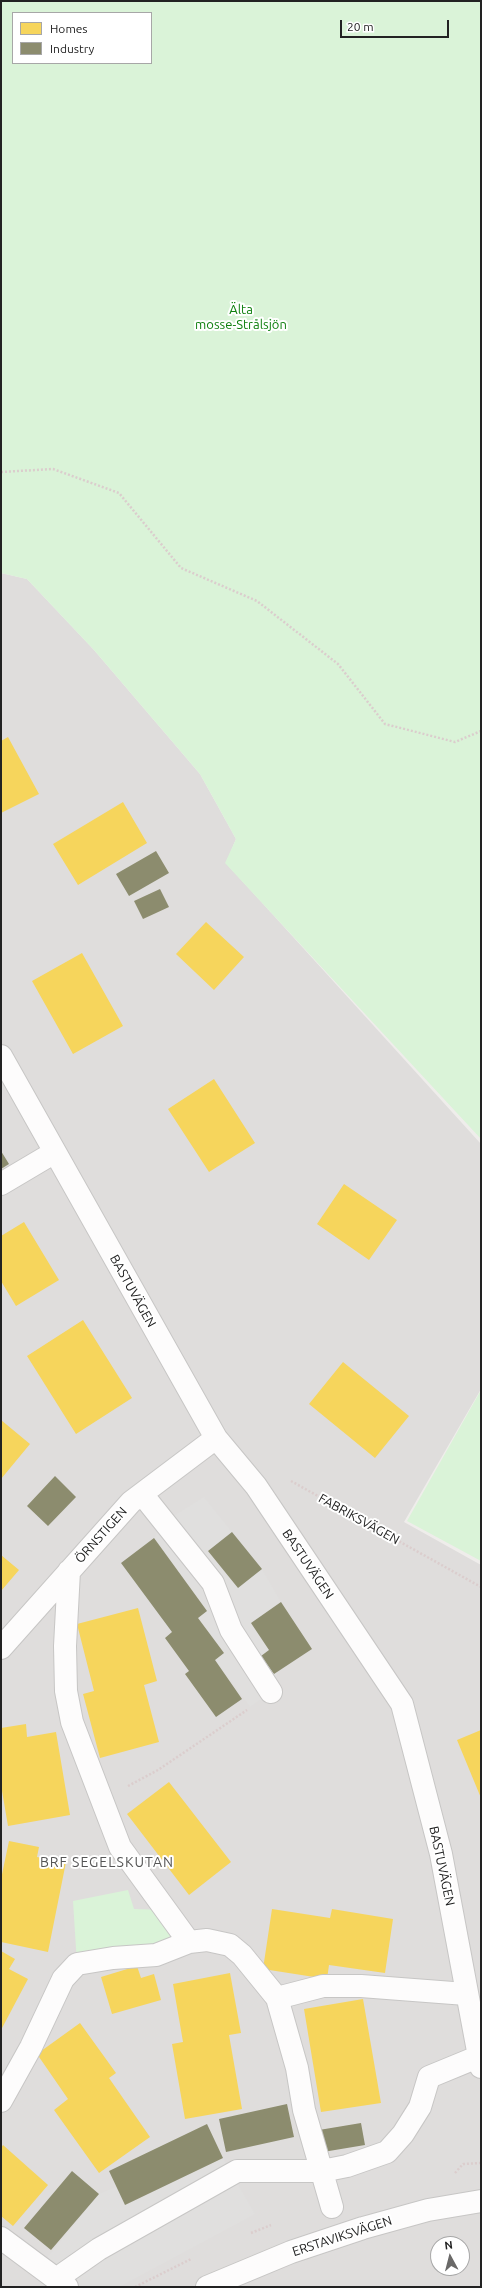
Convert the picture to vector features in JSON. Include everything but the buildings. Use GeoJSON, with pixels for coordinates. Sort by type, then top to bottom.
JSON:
{"type":"FeatureCollection","features":[{"type":"Feature","properties":{"kind":"street","name":"BASTUVÄGEN"},"geometry":{"type":"LineString","coordinates":[[1,1056],[216,1438],[256,1486],[402,1704],[441,1854],[472,2004],[480,2061]]}},
{"type":"Feature","properties":{"kind":"street"},"geometry":{"type":"LineString","coordinates":[[1,1184],[55,1152]]}},
{"type":"Feature","properties":{"kind":"street","name":"ÖRNSTIGEN"},"geometry":{"type":"LineString","coordinates":[[1,1648],[131,1502],[216,1438]]}},
{"type":"Feature","properties":{"kind":"street"},"geometry":{"type":"LineString","coordinates":[[142,1494],[213,1583],[231,1630],[271,1692]]}},
{"type":"Feature","properties":{"kind":"street"},"geometry":{"type":"LineString","coordinates":[[69,1571],[65,1646],[66,1691],[72,1722],[120,1847],[189,1942]]}},
{"type":"Feature","properties":{"kind":"street"},"geometry":{"type":"LineString","coordinates":[[1,2100],[31,2047],[64,1979],[77,1964],[113,1958],[156,1955],[189,1942],[207,1940],[230,1945],[242,1955],[277,1998],[297,2068],[304,2110],[332,2207]]}},
{"type":"Feature","properties":{"kind":"street"},"geometry":{"type":"LineString","coordinates":[[277,1998],[323,1986],[361,1986],[472,2004]]}},
{"type":"Feature","properties":{"kind":"street"},"geometry":{"type":"LineString","coordinates":[[1,2238],[62,2283],[99,2249],[237,2171],[322,2171],[347,2166],[387,2152],[403,2134],[420,2107],[429,2077],[480,2061]]}},
{"type":"Feature","properties":{"kind":"street","name":"ERSTAVIKSVÄGEN"},"geometry":{"type":"LineString","coordinates":[[207,2287],[291,2252],[363,2228],[428,2210],[481,2201]]}},
{"type":"Feature","properties":{"kind":"path"},"geometry":{"type":"LineString","coordinates":[[1,472],[53,469],[119,493],[180,568],[257,601],[338,664],[384,724],[455,742],[481,731]]}},
{"type":"Feature","properties":{"kind":"path","name":"FABRIKSVÄGEN"},"geometry":{"type":"LineString","coordinates":[[286,1479],[481,1586]]}},
{"type":"Feature","properties":{"kind":"path"},"geometry":{"type":"LineString","coordinates":[[102,1800],[158,1770],[271,1692]]}},
{"type":"Feature","properties":{"kind":"shaded area"},"geometry":{"type":"Polygon","coordinates":[[[1,573],[27,579],[94,650],[200,774],[236,839],[226,863],[481,1144],[481,1389],[404,1522],[481,1565],[481,2287],[1,2287],[1,573]]]}},
{"type":"Feature","properties":{"kind":"shaded area"},"geometry":{"type":"Polygon","coordinates":[[[204,1497],[262,1569],[281,1602],[251,1623],[269,1650],[262,1656],[278,1672],[271,1692],[250,1707],[215,1660],[224,1653],[198,1618],[207,1611],[154,1538],[164,1522],[204,1497]]]}},
{"type":"Feature","properties":{"kind":"shaded area"},"geometry":{"type":"Polygon","coordinates":[[[223,2158],[255,2214],[119,2287],[67,2287],[39,2267],[99,2194],[116,2187],[125,2205],[223,2158]]]}},
{"type":"Feature","properties":{"kind":"green space","name":"Älta mosse-Strålsjön"},"geometry":{"type":"Polygon","coordinates":[[[1,1],[481,1],[481,1139],[225,863],[236,839],[200,774],[94,650],[27,579],[1,573],[1,1]]]}},
{"type":"Feature","properties":{"kind":"green space"},"geometry":{"type":"Polygon","coordinates":[[[481,1390],[481,1561],[407,1521],[481,1390]]]}},
{"type":"Feature","properties":{"kind":"green space"},"geometry":{"type":"Polygon","coordinates":[[[128,1890],[134,1909],[166,1910],[189,1942],[77,1964],[73,1901],[128,1890]]]}},
{"type":"Feature","properties":{"kind":"district","name":"BRF SEGELSKUTAN"},"geometry":{"type":"Point","coordinates":[107,1862]}}]}
